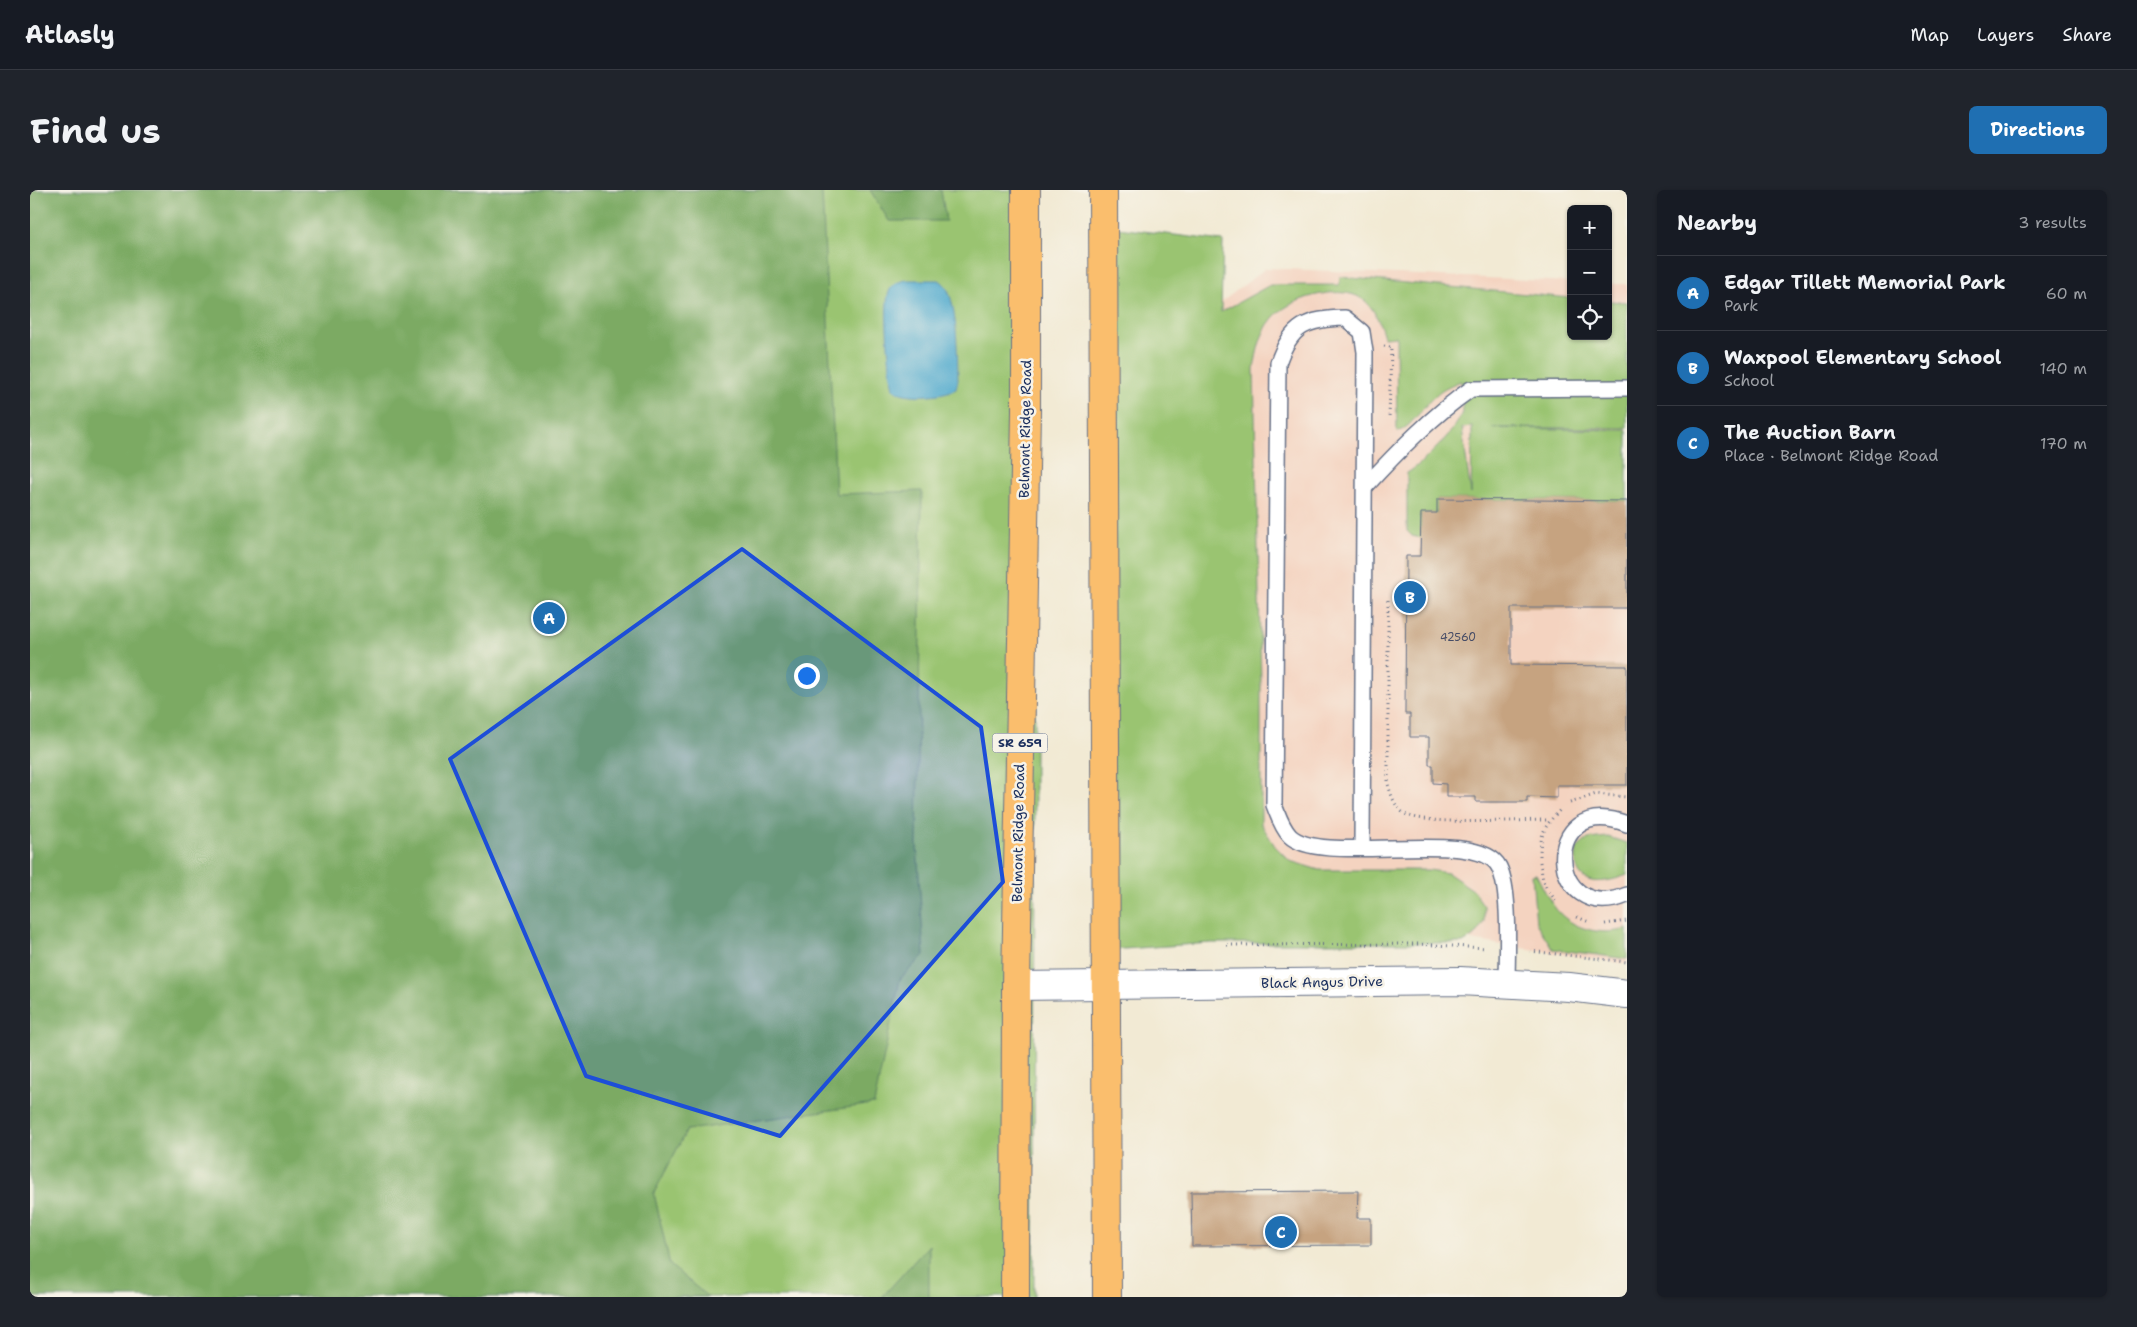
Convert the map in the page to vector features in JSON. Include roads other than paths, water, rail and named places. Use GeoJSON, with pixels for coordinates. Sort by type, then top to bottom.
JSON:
{"type":"FeatureCollection","features":[{"type":"Feature","properties":{"kind":"main road","name":"Belmont Ridge Road"},"geometry":{"type":"LineString","coordinates":[[1015,1297],[1016,986],[1026,411],[1026,190]]}},
{"type":"Feature","properties":{"kind":"main road"},"geometry":{"type":"LineString","coordinates":[[1103,190],[1107,1297]]}},
{"type":"Feature","properties":{"kind":"street","name":"Black Angus Drive"},"geometry":{"type":"LineString","coordinates":[[1016,986],[1402,981],[1569,987],[1627,994]]}},
{"type":"Feature","properties":{"kind":"lane"},"geometry":{"type":"LineString","coordinates":[[1362,847],[1365,487],[1364,345],[1362,332],[1345,318],[1321,319],[1302,326],[1285,342],[1278,363],[1274,805],[1290,836],[1314,847],[1458,848],[1482,854],[1498,865],[1504,882],[1507,984]]}},
{"type":"Feature","properties":{"kind":"lane"},"geometry":{"type":"LineString","coordinates":[[1365,487],[1388,462],[1457,399],[1472,389],[1627,388]]}},
{"type":"Feature","properties":{"kind":"lane"},"geometry":{"type":"LineString","coordinates":[[1627,824],[1598,816],[1580,823],[1569,835],[1564,850],[1563,867],[1569,882],[1584,895],[1599,901],[1615,900],[1627,895]]}},
{"type":"Feature","properties":{"kind":"water"},"geometry":{"type":"Polygon","coordinates":[[[907,280],[939,280],[946,286],[954,310],[956,326],[958,380],[956,389],[942,393],[914,395],[898,392],[893,389],[888,339],[887,299],[890,289],[894,285],[907,280]]]}},
{"type":"Feature","properties":{"kind":"place","name":"Waxpool Elementary School"},"geometry":{"type":"Point","coordinates":[1410,597]}},
{"type":"Feature","properties":{"kind":"place","name":"Edgar Tillett Memorial Park"},"geometry":{"type":"Point","coordinates":[549,618]}},
{"type":"Feature","properties":{"kind":"place","name":"The Auction Barn"},"geometry":{"type":"Point","coordinates":[1281,1232]}}]}
